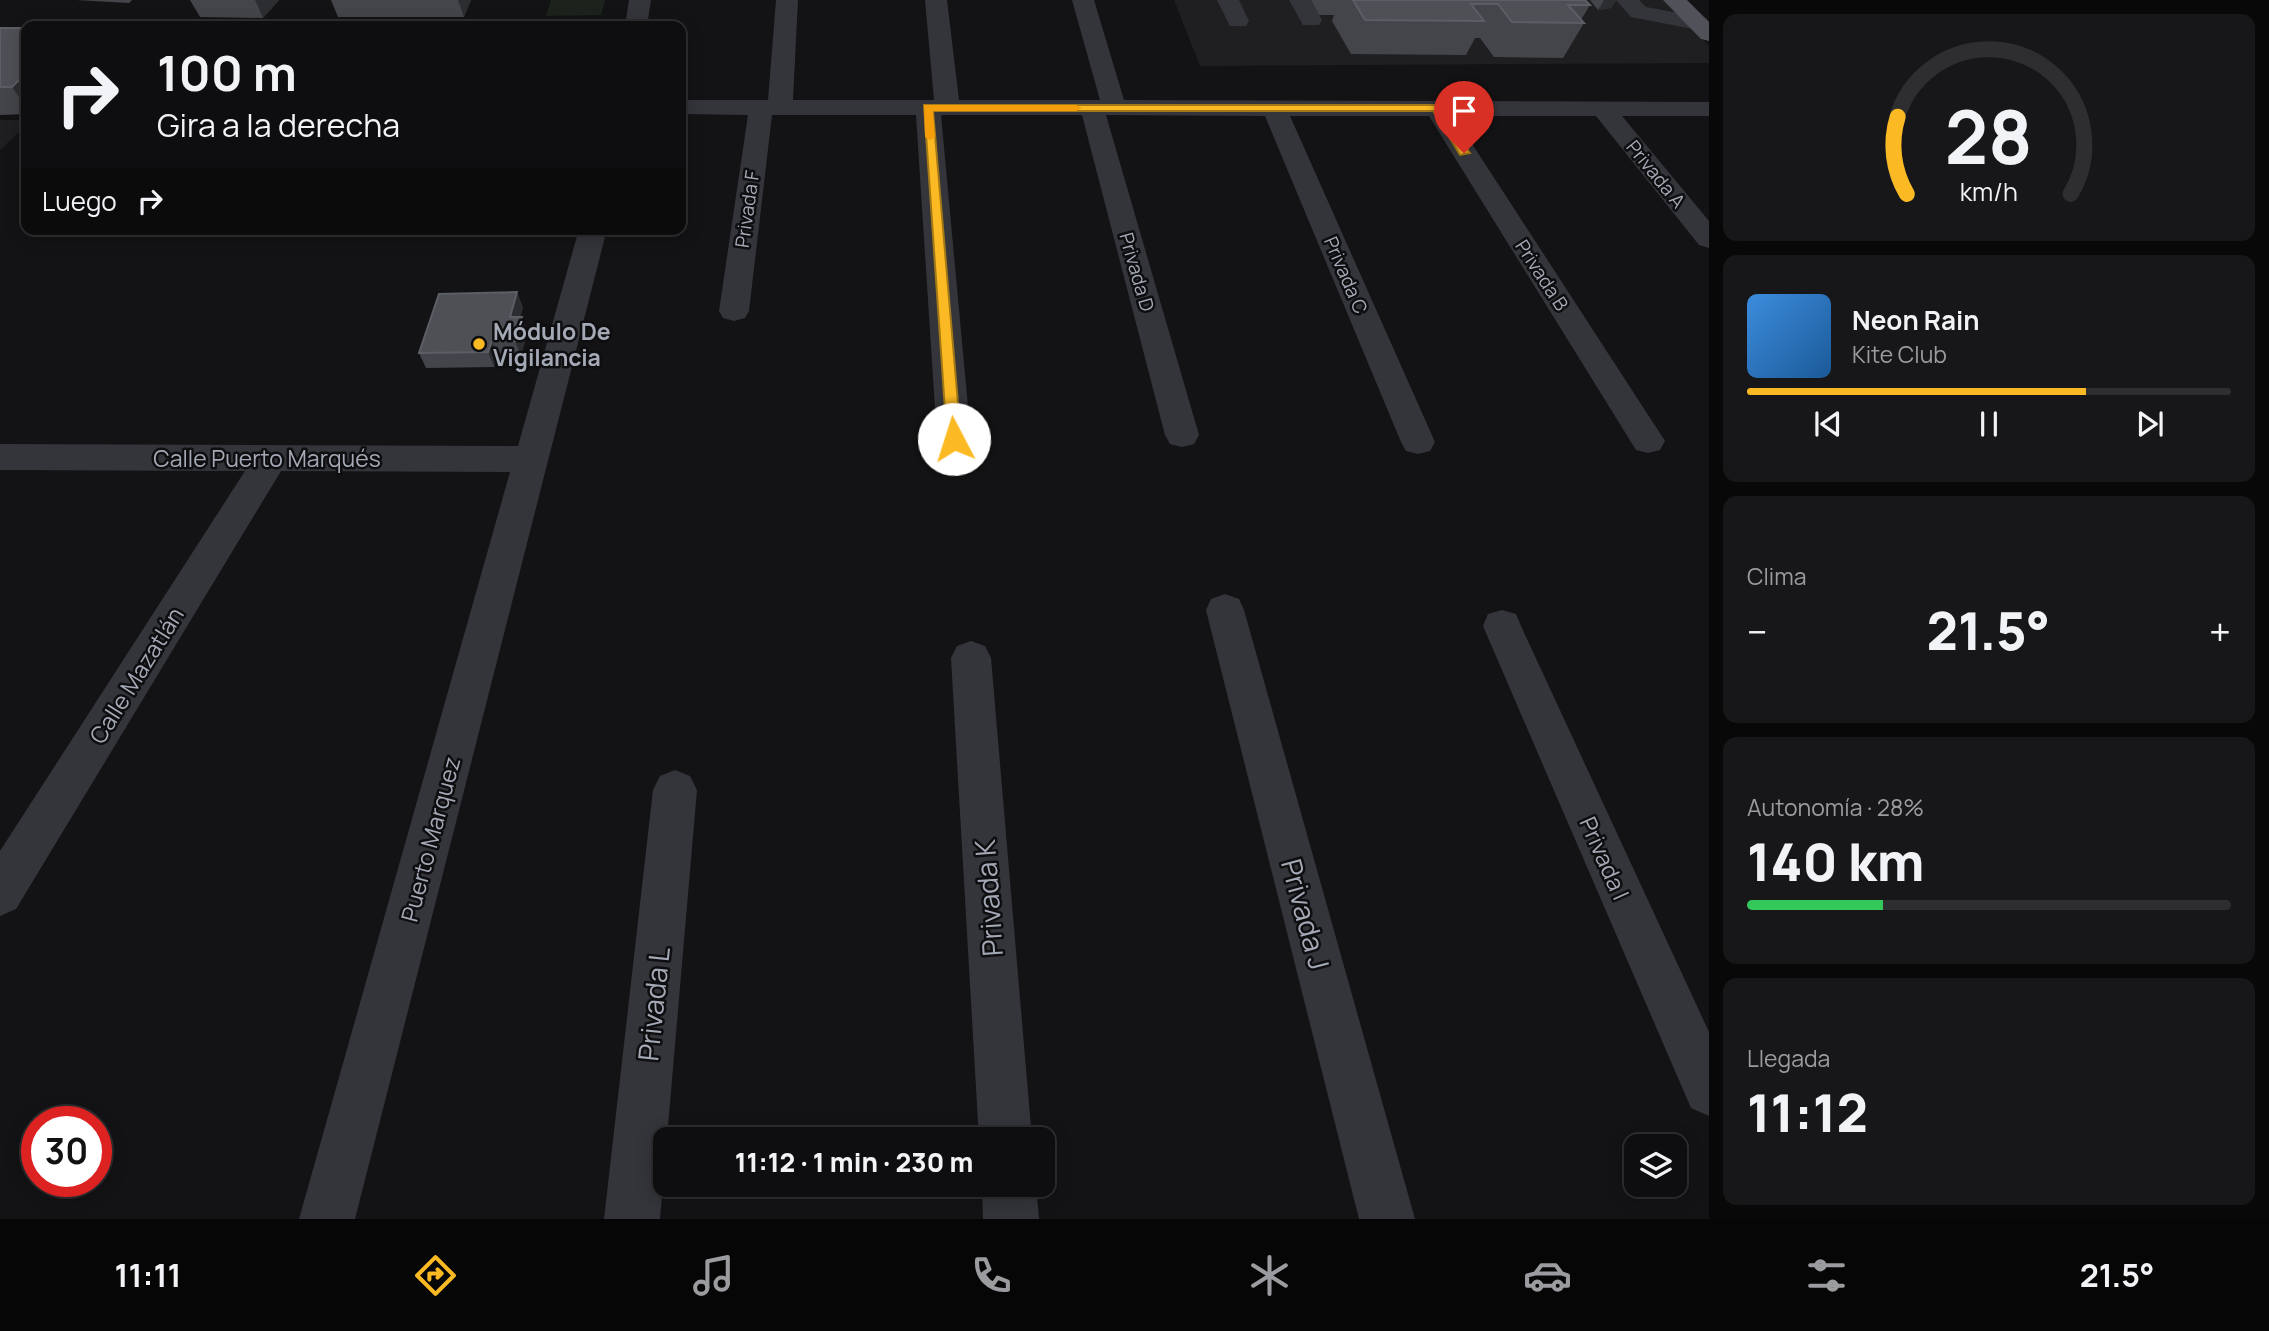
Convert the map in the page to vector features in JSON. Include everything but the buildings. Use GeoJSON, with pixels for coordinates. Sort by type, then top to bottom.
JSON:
{"type":"FeatureCollection","features":[{"type":"Feature","properties":{"kind":"main road"},"geometry":{"type":"LineString","coordinates":[[1675,1],[1703,29]]}},
{"type":"Feature","properties":{"kind":"street"},"geometry":{"type":"LineString","coordinates":[[637,21],[640,0]]}},
{"type":"Feature","properties":{"kind":"street","name":"Privada F"},"geometry":{"type":"LineString","coordinates":[[734,311],[788,0]]}},
{"type":"Feature","properties":{"kind":"street"},"geometry":{"type":"LineString","coordinates":[[936,0],[937,108],[954,439]]}},
{"type":"Feature","properties":{"kind":"street","name":"Privada D"},"geometry":{"type":"LineString","coordinates":[[1083,0],[1103,108],[1182,435]]}},
{"type":"Feature","properties":{"kind":"street"},"geometry":{"type":"LineString","coordinates":[[1228,0],[1238,21]]}},
{"type":"Feature","properties":{"kind":"street"},"geometry":{"type":"LineString","coordinates":[[1300,0],[1311,20]]}},
{"type":"Feature","properties":{"kind":"street"},"geometry":{"type":"LineString","coordinates":[[1627,0],[1639,12],[1703,29]]}},
{"type":"Feature","properties":{"kind":"street"},"geometry":{"type":"LineString","coordinates":[[1675,1],[1709,1]]}},
{"type":"Feature","properties":{"kind":"street"},"geometry":{"type":"LineString","coordinates":[[686,107],[1709,109]]}},
{"type":"Feature","properties":{"kind":"street","name":"Privada C"},"geometry":{"type":"LineString","coordinates":[[1274,108],[1418,442]]}},
{"type":"Feature","properties":{"kind":"street","name":"Privada B"},"geometry":{"type":"LineString","coordinates":[[1436,108],[1648,441]]}},
{"type":"Feature","properties":{"kind":"street","name":"Privada A"},"geometry":{"type":"LineString","coordinates":[[1603,109],[1709,239]]}},
{"type":"Feature","properties":{"kind":"street","name":"Puerto Marquez"},"geometry":{"type":"LineString","coordinates":[[327,1219],[591,235]]}},
{"type":"Feature","properties":{"kind":"street","name":"Calle Puerto Marqués"},"geometry":{"type":"LineString","coordinates":[[0,457],[533,459]]}},
{"type":"Feature","properties":{"kind":"street","name":"Calle Mazatlán"},"geometry":{"type":"LineString","coordinates":[[0,893],[271,458]]}},
{"type":"Feature","properties":{"kind":"street","name":"Privada J"},"geometry":{"type":"LineString","coordinates":[[1225,610],[1387,1219]]}},
{"type":"Feature","properties":{"kind":"street","name":"Privada I"},"geometry":{"type":"LineString","coordinates":[[1502,626],[1709,1090]]}},
{"type":"Feature","properties":{"kind":"street","name":"Privada K"},"geometry":{"type":"LineString","coordinates":[[971,658],[1005,1127]]}},
{"type":"Feature","properties":{"kind":"street","name":"Privada L"},"geometry":{"type":"LineString","coordinates":[[632,1219],[675,790]]}},
{"type":"Feature","properties":{"kind":"street"},"geometry":{"type":"LineString","coordinates":[[1010,1197],[1011,1219]]}},
{"type":"Feature","properties":{"kind":"shaded area"},"geometry":{"type":"Polygon","coordinates":[[[551,0],[605,0],[601,15],[546,16],[551,0]]]}},
{"type":"Feature","properties":{"kind":"shaded area"},"geometry":{"type":"Polygon","coordinates":[[[1174,0],[1663,0],[1709,46],[1709,63],[1200,66],[1174,0]]]}},
{"type":"Feature","properties":{"kind":"shaded area"},"geometry":{"type":"Polygon","coordinates":[[[0,120],[21,120],[21,131],[0,150],[0,120]]]}},
{"type":"Feature","properties":{"kind":"slow traffic"},"geometry":{"type":"LineString","coordinates":[[930,137],[928,108],[1076,108]]}},
{"type":"Feature","properties":{"kind":"place","name":"Módulo De Vigilancia"},"geometry":{"type":"Point","coordinates":[479,344]}},
{"type":"Feature","properties":{"kind":"route"},"geometry":{"type":"LineString","coordinates":[[954,439],[928,108],[1436,108],[1464,153]]}}]}
